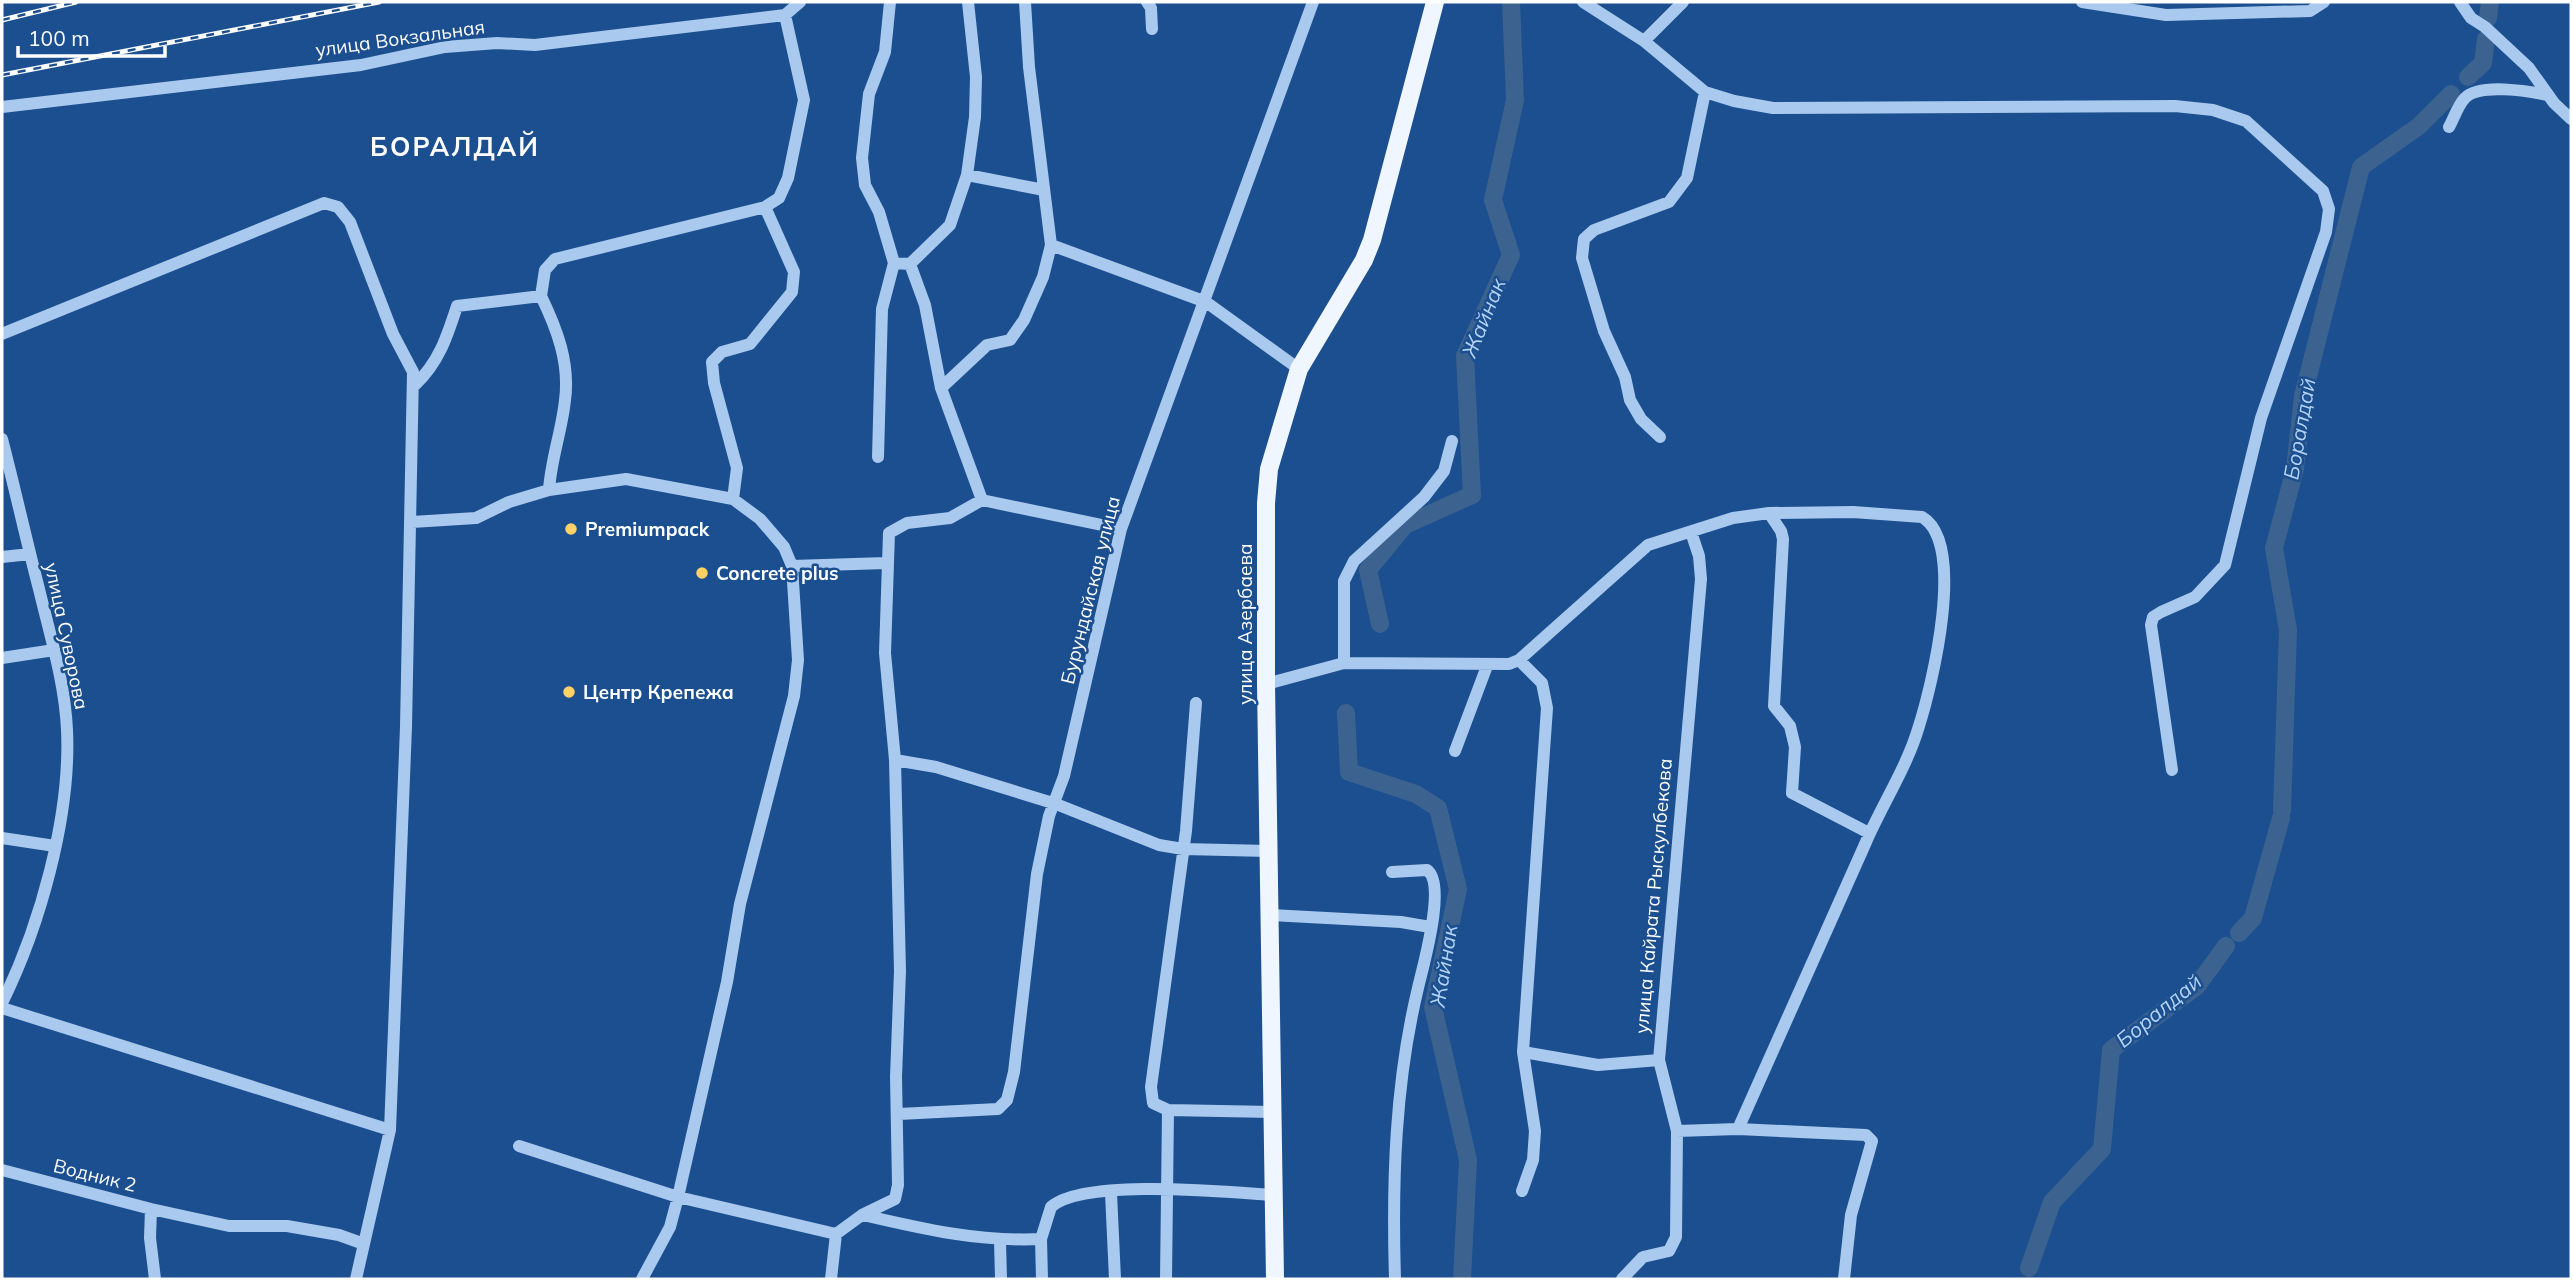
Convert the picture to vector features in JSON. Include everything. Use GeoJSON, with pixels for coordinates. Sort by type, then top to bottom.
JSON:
{"type":"FeatureCollection","features":[{"type":"Feature","properties":{"kind":"main road","name":"улица Азербаева"},"geometry":{"type":"LineString","coordinates":[[1275,1279],[1266,684],[1266,503],[1269,469],[1299,369],[1364,260],[1372,240],[1435,2]]}},
{"type":"Feature","properties":{"kind":"street"},"geometry":{"type":"LineString","coordinates":[[549,490],[551,465],[566,398],[561,339],[541,296],[545,270],[555,260],[765,207],[779,198],[788,178],[804,100],[785,15],[800,2]]}},
{"type":"Feature","properties":{"kind":"street"},"geometry":{"type":"LineString","coordinates":[[878,457],[882,309],[894,263],[879,212],[865,185],[862,159],[869,94],[885,52],[890,2]]}},
{"type":"Feature","properties":{"kind":"street"},"geometry":{"type":"LineString","coordinates":[[894,263],[909,264],[950,225],[967,175],[975,117],[976,76],[968,2]]}},
{"type":"Feature","properties":{"kind":"street"},"geometry":{"type":"LineString","coordinates":[[941,388],[987,345],[1010,340],[1024,320],[1043,277],[1051,245],[1029,67],[1025,2]]}},
{"type":"Feature","properties":{"kind":"street"},"geometry":{"type":"LineString","coordinates":[[1147,2],[1151,8],[1152,29]]}},
{"type":"Feature","properties":{"kind":"street","name":"Бурундайская улица"},"geometry":{"type":"LineString","coordinates":[[899,1114],[998,1109],[1007,1100],[1014,1072],[1037,874],[1121,529],[1206,302],[1313,2]]}},
{"type":"Feature","properties":{"kind":"street"},"geometry":{"type":"LineString","coordinates":[[1583,2],[1644,41],[1705,92],[1773,108],[2175,106],[2213,110],[2245,121],[2323,191],[2329,209],[2326,232],[2261,418],[2225,565],[2195,597],[2161,612],[2154,617],[2151,625],[2159,698],[2172,770]]}},
{"type":"Feature","properties":{"kind":"street"},"geometry":{"type":"LineString","coordinates":[[1644,41],[1683,2]]}},
{"type":"Feature","properties":{"kind":"street"},"geometry":{"type":"LineString","coordinates":[[2082,2],[2166,15],[2310,11],[2324,2]]}},
{"type":"Feature","properties":{"kind":"street"},"geometry":{"type":"LineString","coordinates":[[2460,2],[2471,18],[2485,27],[2529,68],[2547,95],[2571,119]]}},
{"type":"Feature","properties":{"kind":"street","name":"улица Вокзальная"},"geometry":{"type":"LineString","coordinates":[[2,107],[361,65],[445,47],[497,43],[535,45],[785,15]]}},
{"type":"Feature","properties":{"kind":"street"},"geometry":{"type":"LineString","coordinates":[[2449,127],[2466,97],[2477,90],[2526,90],[2547,95]]}},
{"type":"Feature","properties":{"kind":"street"},"geometry":{"type":"LineString","coordinates":[[1660,437],[1641,419],[1630,401],[1625,377],[1604,331],[1582,258],[1584,239],[1594,230],[1669,202],[1687,178],[1705,92]]}},
{"type":"Feature","properties":{"kind":"street"},"geometry":{"type":"LineString","coordinates":[[967,175],[1044,190]]}},
{"type":"Feature","properties":{"kind":"street"},"geometry":{"type":"LineString","coordinates":[[2,334],[324,203],[338,207],[350,222],[393,334],[413,372],[412,522],[397,1003],[390,1130],[356,1279]]}},
{"type":"Feature","properties":{"kind":"street"},"geometry":{"type":"LineString","coordinates":[[733,499],[737,468],[713,383],[712,362],[722,352],[750,344],[792,292],[794,272],[765,207]]}},
{"type":"Feature","properties":{"kind":"street"},"geometry":{"type":"LineString","coordinates":[[1051,245],[1206,302],[1299,369]]}},
{"type":"Feature","properties":{"kind":"street"},"geometry":{"type":"LineString","coordinates":[[909,264],[925,304],[941,388],[982,500]]}},
{"type":"Feature","properties":{"kind":"street"},"geometry":{"type":"LineString","coordinates":[[415,385],[432,369],[445,345],[457,306],[541,296]]}},
{"type":"Feature","properties":{"kind":"street","name":"улица Суворова"},"geometry":{"type":"LineString","coordinates":[[2,439],[54,650],[67,728],[64,804],[55,846],[31,934],[2,1003]]}},
{"type":"Feature","properties":{"kind":"street"},"geometry":{"type":"LineString","coordinates":[[1344,663],[1344,582],[1354,561],[1424,497],[1444,471],[1452,441]]}},
{"type":"Feature","properties":{"kind":"street"},"geometry":{"type":"LineString","coordinates":[[412,522],[477,518],[509,502],[549,490],[626,479],[733,499],[760,519],[784,547],[792,566],[798,660],[794,696],[740,904],[727,982],[678,1197],[670,1227],[642,1279]]}},
{"type":"Feature","properties":{"kind":"street"},"geometry":{"type":"LineString","coordinates":[[831,1279],[836,1234],[862,1215],[895,1199],[898,1185],[899,1114],[896,1077],[900,971],[895,761],[885,653],[889,533],[907,523],[950,518],[982,500],[1121,529]]}},
{"type":"Feature","properties":{"kind":"street"},"geometry":{"type":"LineString","coordinates":[[1266,684],[1344,663],[1487,666],[1509,664],[1519,660],[1648,545],[1733,518],[1769,513],[1853,512],[1922,517],[1932,523],[1938,538],[1946,592],[1943,622],[1919,726],[1903,768],[1869,833],[1738,1129]]}},
{"type":"Feature","properties":{"kind":"street"},"geometry":{"type":"LineString","coordinates":[[1769,513],[1783,539],[1774,706],[1790,726],[1795,747],[1792,793],[1869,833]]}},
{"type":"Feature","properties":{"kind":"street","name":"улица Кайрата Рыскулбекова"},"geometry":{"type":"LineString","coordinates":[[1522,1052],[1598,1065],[1659,1060],[1701,579],[1699,555],[1691,532]]}},
{"type":"Feature","properties":{"kind":"street"},"geometry":{"type":"LineString","coordinates":[[2,557],[30,554]]}},
{"type":"Feature","properties":{"kind":"street"},"geometry":{"type":"LineString","coordinates":[[792,566],[886,563]]}},
{"type":"Feature","properties":{"kind":"street"},"geometry":{"type":"LineString","coordinates":[[2,658],[54,650]]}},
{"type":"Feature","properties":{"kind":"street"},"geometry":{"type":"LineString","coordinates":[[1519,660],[1542,684],[1547,708],[1522,1052],[1535,1131],[1532,1160],[1522,1191]]}},
{"type":"Feature","properties":{"kind":"street"},"geometry":{"type":"LineString","coordinates":[[1455,751],[1487,666]]}},
{"type":"Feature","properties":{"kind":"street"},"geometry":{"type":"LineString","coordinates":[[1196,703],[1183,849],[1151,1087],[1153,1103],[1168,1110],[1272,1112]]}},
{"type":"Feature","properties":{"kind":"street"},"geometry":{"type":"LineString","coordinates":[[895,761],[936,766],[1056,804],[1159,845],[1183,849],[1269,850]]}},
{"type":"Feature","properties":{"kind":"street"},"geometry":{"type":"LineString","coordinates":[[2,838],[55,846]]}},
{"type":"Feature","properties":{"kind":"street"},"geometry":{"type":"LineString","coordinates":[[1392,872],[1431,872],[1435,881],[1430,928],[1410,1021],[1395,1156],[1395,1279]]}},
{"type":"Feature","properties":{"kind":"street"},"geometry":{"type":"LineString","coordinates":[[1271,915],[1401,922],[1430,928]]}},
{"type":"Feature","properties":{"kind":"street"},"geometry":{"type":"LineString","coordinates":[[2,1008],[390,1130]]}},
{"type":"Feature","properties":{"kind":"street"},"geometry":{"type":"LineString","coordinates":[[1622,1279],[1643,1257],[1669,1251],[1676,1237],[1677,1131],[1659,1060]]}},
{"type":"Feature","properties":{"kind":"street"},"geometry":{"type":"LineString","coordinates":[[1166,1279],[1168,1110]]}},
{"type":"Feature","properties":{"kind":"street"},"geometry":{"type":"LineString","coordinates":[[1677,1131],[1738,1129],[1866,1135],[1872,1141],[1851,1215],[1844,1279]]}},
{"type":"Feature","properties":{"kind":"street"},"geometry":{"type":"LineString","coordinates":[[519,1146],[678,1197],[836,1234]]}},
{"type":"Feature","properties":{"kind":"street","name":"Водник 2"},"geometry":{"type":"LineString","coordinates":[[2,1170],[151,1209],[150,1238],[155,1279]]}},
{"type":"Feature","properties":{"kind":"street"},"geometry":{"type":"LineString","coordinates":[[1042,1279],[1041,1239],[1051,1207],[1059,1200],[1167,1189],[1273,1195]]}},
{"type":"Feature","properties":{"kind":"street"},"geometry":{"type":"LineString","coordinates":[[1111,1193],[1115,1279]]}},
{"type":"Feature","properties":{"kind":"street"},"geometry":{"type":"LineString","coordinates":[[151,1209],[229,1226],[287,1226],[340,1235],[364,1244]]}},
{"type":"Feature","properties":{"kind":"street"},"geometry":{"type":"LineString","coordinates":[[862,1215],[940,1233],[1000,1241],[1041,1239]]}},
{"type":"Feature","properties":{"kind":"street"},"geometry":{"type":"LineString","coordinates":[[1000,1241],[1001,1279]]}},
{"type":"Feature","properties":{"kind":"waterway","name":"Жайнак"},"geometry":{"type":"LineString","coordinates":[[1380,624],[1368,570],[1405,525],[1472,495],[1465,356],[1511,255],[1493,200],[1515,100],[1511,2]]}},
{"type":"Feature","properties":{"kind":"waterway","name":"Боралдай"},"geometry":{"type":"LineString","coordinates":[[2488,18],[2490,2]]}},
{"type":"Feature","properties":{"kind":"waterway","name":"Боралдай"},"geometry":{"type":"LineString","coordinates":[[2468,77],[2483,63],[2486,39]]}},
{"type":"Feature","properties":{"kind":"waterway","name":"Боралдай"},"geometry":{"type":"LineString","coordinates":[[2282,811],[2288,630],[2274,548],[2295,469],[2303,396],[2361,167],[2419,126],[2451,94]]}},
{"type":"Feature","properties":{"kind":"waterway","name":"Жайнак"},"geometry":{"type":"LineString","coordinates":[[1346,713],[1349,772],[1416,794],[1438,808],[1458,889],[1433,1007],[1468,1160],[1462,1279]]}},
{"type":"Feature","properties":{"kind":"waterway","name":"Боралдай"},"geometry":{"type":"LineString","coordinates":[[2239,933],[2253,918],[2281,818]]}},
{"type":"Feature","properties":{"kind":"waterway","name":"Боралдай"},"geometry":{"type":"LineString","coordinates":[[2029,1268],[2052,1202],[2102,1149],[2111,1050],[2197,986],[2226,946]]}},
{"type":"Feature","properties":{"kind":"railway"},"geometry":{"type":"LineString","coordinates":[[2,20],[76,2]]}},
{"type":"Feature","properties":{"kind":"railway"},"geometry":{"type":"LineString","coordinates":[[2,75],[379,2]]}},
{"type":"Feature","properties":{"kind":"place","name":"Premiumpack"},"geometry":{"type":"Point","coordinates":[571,529]}},
{"type":"Feature","properties":{"kind":"place","name":"Concrete plus"},"geometry":{"type":"Point","coordinates":[702,573]}},
{"type":"Feature","properties":{"kind":"place","name":"Центр Крепежа"},"geometry":{"type":"Point","coordinates":[569,692]}},
{"type":"Feature","properties":{"kind":"district","name":"БОРАЛДАЙ"},"geometry":{"type":"Point","coordinates":[455,147]}}]}
